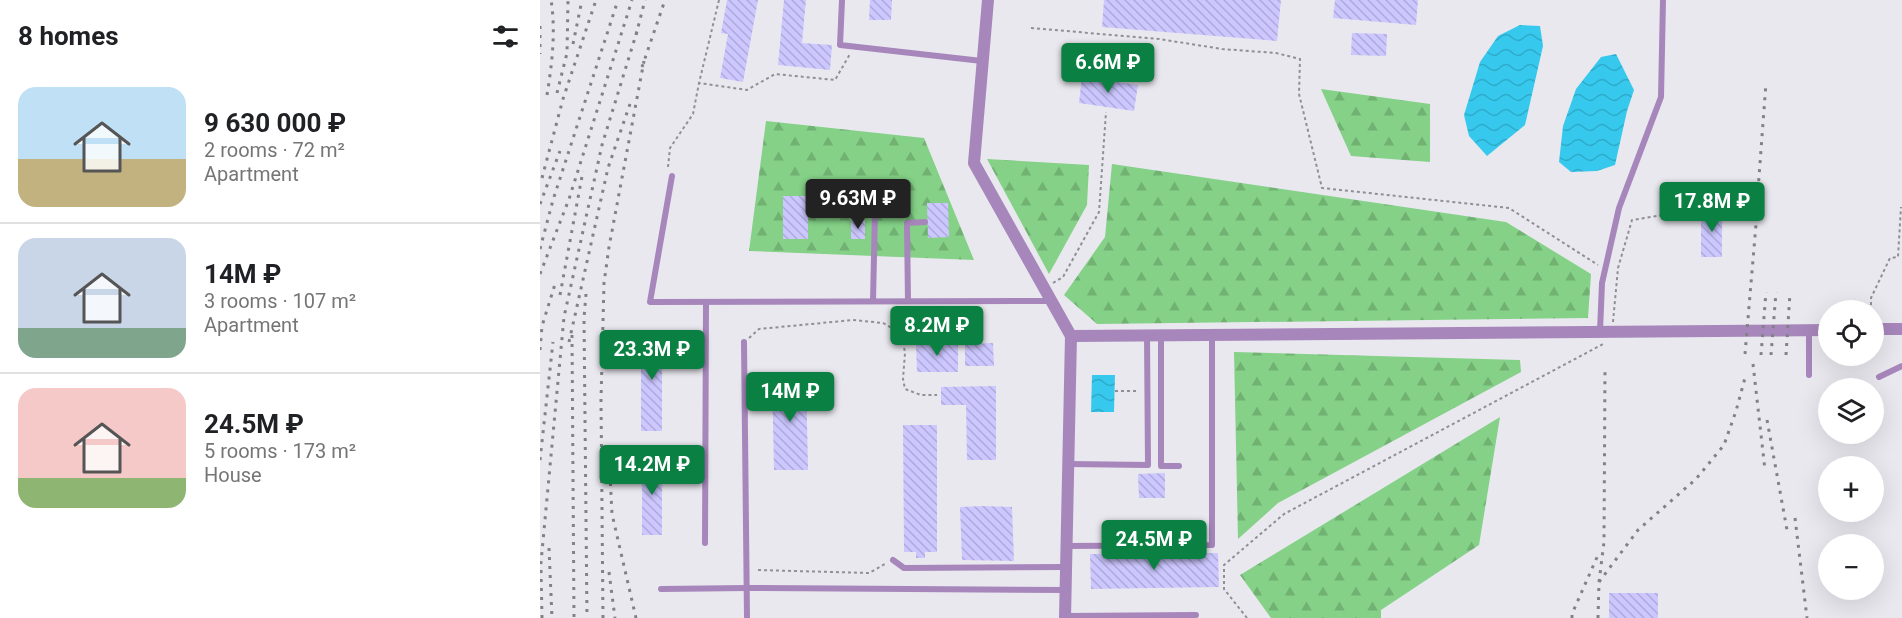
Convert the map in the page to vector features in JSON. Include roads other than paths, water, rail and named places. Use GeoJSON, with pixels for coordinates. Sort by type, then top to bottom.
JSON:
{"type":"FeatureCollection","features":[{"type":"Feature","properties":{"kind":"street"},"geometry":{"type":"LineString","coordinates":[[988,0],[974,163],[1071,336],[1065,617]]}},
{"type":"Feature","properties":{"kind":"street"},"geometry":{"type":"LineString","coordinates":[[1884,330],[1902,329]]}},
{"type":"Feature","properties":{"kind":"street"},"geometry":{"type":"LineString","coordinates":[[1071,336],[1212,334],[1603,337],[1818,330]]}},
{"type":"Feature","properties":{"kind":"lane"},"geometry":{"type":"LineString","coordinates":[[842,0],[840,45],[983,61]]}},
{"type":"Feature","properties":{"kind":"lane"},"geometry":{"type":"LineString","coordinates":[[1603,337],[1602,283],[1619,208],[1661,97],[1663,0]]}},
{"type":"Feature","properties":{"kind":"lane"},"geometry":{"type":"LineString","coordinates":[[672,176],[650,302],[1052,301]]}},
{"type":"Feature","properties":{"kind":"lane"},"geometry":{"type":"LineString","coordinates":[[852,211],[874,212],[873,301]]}},
{"type":"Feature","properties":{"kind":"lane"},"geometry":{"type":"LineString","coordinates":[[908,301],[907,223],[925,222]]}},
{"type":"Feature","properties":{"kind":"lane"},"geometry":{"type":"LineString","coordinates":[[705,543],[706,302]]}},
{"type":"Feature","properties":{"kind":"lane"},"geometry":{"type":"LineString","coordinates":[[1809,330],[1809,375]]}},
{"type":"Feature","properties":{"kind":"lane"},"geometry":{"type":"LineString","coordinates":[[1067,546],[1212,545],[1212,334]]}},
{"type":"Feature","properties":{"kind":"lane"},"geometry":{"type":"LineString","coordinates":[[1069,464],[1148,465],[1147,335]]}},
{"type":"Feature","properties":{"kind":"lane"},"geometry":{"type":"LineString","coordinates":[[1161,335],[1161,466],[1179,466]]}},
{"type":"Feature","properties":{"kind":"lane"},"geometry":{"type":"LineString","coordinates":[[744,342],[747,618]]}},
{"type":"Feature","properties":{"kind":"lane"},"geometry":{"type":"LineString","coordinates":[[1879,377],[1902,366]]}},
{"type":"Feature","properties":{"kind":"lane"},"geometry":{"type":"LineString","coordinates":[[893,560],[904,568],[1066,567]]}},
{"type":"Feature","properties":{"kind":"lane"},"geometry":{"type":"LineString","coordinates":[[661,589],[1066,590]]}},
{"type":"Feature","properties":{"kind":"lane"},"geometry":{"type":"LineString","coordinates":[[1065,617],[1196,615]]}},
{"type":"Feature","properties":{"kind":"water"},"geometry":{"type":"Polygon","coordinates":[[[1520,25],[1540,26],[1543,46],[1525,125],[1487,156],[1469,136],[1464,115],[1480,62],[1498,36],[1520,25]]]}},
{"type":"Feature","properties":{"kind":"water"},"geometry":{"type":"Polygon","coordinates":[[[1616,54],[1634,90],[1615,165],[1597,171],[1571,172],[1559,162],[1563,126],[1576,89],[1601,57],[1616,54]]]}},
{"type":"Feature","properties":{"kind":"water"},"geometry":{"type":"Polygon","coordinates":[[[1092,375],[1115,375],[1114,412],[1091,412],[1092,375]]]}},
{"type":"Feature","properties":{"kind":"railway"},"geometry":{"type":"LineString","coordinates":[[547,95],[553,48],[551,0]]}},
{"type":"Feature","properties":{"kind":"railway"},"geometry":{"type":"LineString","coordinates":[[557,93],[567,53],[568,0]]}},
{"type":"Feature","properties":{"kind":"railway"},"geometry":{"type":"LineString","coordinates":[[573,44],[582,0]]}},
{"type":"Feature","properties":{"kind":"railway"},"geometry":{"type":"LineString","coordinates":[[542,178],[563,99],[596,0]]}},
{"type":"Feature","properties":{"kind":"railway"},"geometry":{"type":"LineString","coordinates":[[540,249],[553,200],[618,0]]}},
{"type":"Feature","properties":{"kind":"railway"},"geometry":{"type":"LineString","coordinates":[[540,274],[569,199],[632,0]]}},
{"type":"Feature","properties":{"kind":"railway"},"geometry":{"type":"LineString","coordinates":[[636,35],[645,0]]}},
{"type":"Feature","properties":{"kind":"railway"},"geometry":{"type":"LineString","coordinates":[[642,67],[665,0]]}},
{"type":"Feature","properties":{"kind":"railway"},"geometry":{"type":"LineString","coordinates":[[540,26],[540,54]]}},
{"type":"Feature","properties":{"kind":"railway"},"geometry":{"type":"LineString","coordinates":[[540,573],[564,317],[602,145],[638,28]]}},
{"type":"Feature","properties":{"kind":"railway"},"geometry":{"type":"LineString","coordinates":[[603,618],[601,400],[604,283],[644,61]]}},
{"type":"Feature","properties":{"kind":"railway"},"geometry":{"type":"LineString","coordinates":[[1758,190],[1766,83]]}},
{"type":"Feature","properties":{"kind":"railway"},"geometry":{"type":"LineString","coordinates":[[569,342],[608,168],[630,104]]}},
{"type":"Feature","properties":{"kind":"railway"},"geometry":{"type":"LineString","coordinates":[[540,204],[560,151]]}},
{"type":"Feature","properties":{"kind":"railway"},"geometry":{"type":"LineString","coordinates":[[560,295],[583,171]]}},
{"type":"Feature","properties":{"kind":"railway"},"geometry":{"type":"LineString","coordinates":[[1745,354],[1758,201]]}},
{"type":"Feature","properties":{"kind":"railway"},"geometry":{"type":"LineString","coordinates":[[540,350],[542,326],[556,281]]}},
{"type":"Feature","properties":{"kind":"railway"},"geometry":{"type":"LineString","coordinates":[[1761,355],[1766,292]]}},
{"type":"Feature","properties":{"kind":"railway"},"geometry":{"type":"LineString","coordinates":[[1771,355],[1776,292]]}},
{"type":"Feature","properties":{"kind":"railway"},"geometry":{"type":"LineString","coordinates":[[1786,355],[1790,293]]}},
{"type":"Feature","properties":{"kind":"railway"},"geometry":{"type":"LineString","coordinates":[[586,294],[584,318],[587,618]]}},
{"type":"Feature","properties":{"kind":"railway"},"geometry":{"type":"LineString","coordinates":[[572,335],[574,618]]}},
{"type":"Feature","properties":{"kind":"railway"},"geometry":{"type":"LineString","coordinates":[[540,460],[553,342]]}},
{"type":"Feature","properties":{"kind":"railway"},"geometry":{"type":"LineString","coordinates":[[1753,364],[1765,470]]}},
{"type":"Feature","properties":{"kind":"railway"},"geometry":{"type":"LineString","coordinates":[[1598,618],[1599,582],[1604,542],[1605,368]]}},
{"type":"Feature","properties":{"kind":"railway"},"geometry":{"type":"LineString","coordinates":[[1599,582],[1638,530],[1696,479],[1724,445],[1745,378]]}},
{"type":"Feature","properties":{"kind":"railway"},"geometry":{"type":"LineString","coordinates":[[1767,420],[1787,530]]}},
{"type":"Feature","properties":{"kind":"railway"},"geometry":{"type":"LineString","coordinates":[[609,456],[612,514],[636,618]]}},
{"type":"Feature","properties":{"kind":"railway"},"geometry":{"type":"LineString","coordinates":[[1795,518],[1807,618]]}},
{"type":"Feature","properties":{"kind":"railway"},"geometry":{"type":"LineString","coordinates":[[549,548],[552,618]]}},
{"type":"Feature","properties":{"kind":"railway"},"geometry":{"type":"LineString","coordinates":[[1572,618],[1598,555]]}},
{"type":"Feature","properties":{"kind":"railway"},"geometry":{"type":"LineString","coordinates":[[541,570],[542,618]]}},
{"type":"Feature","properties":{"kind":"railway"},"geometry":{"type":"LineString","coordinates":[[609,572],[615,618]]}}]}
